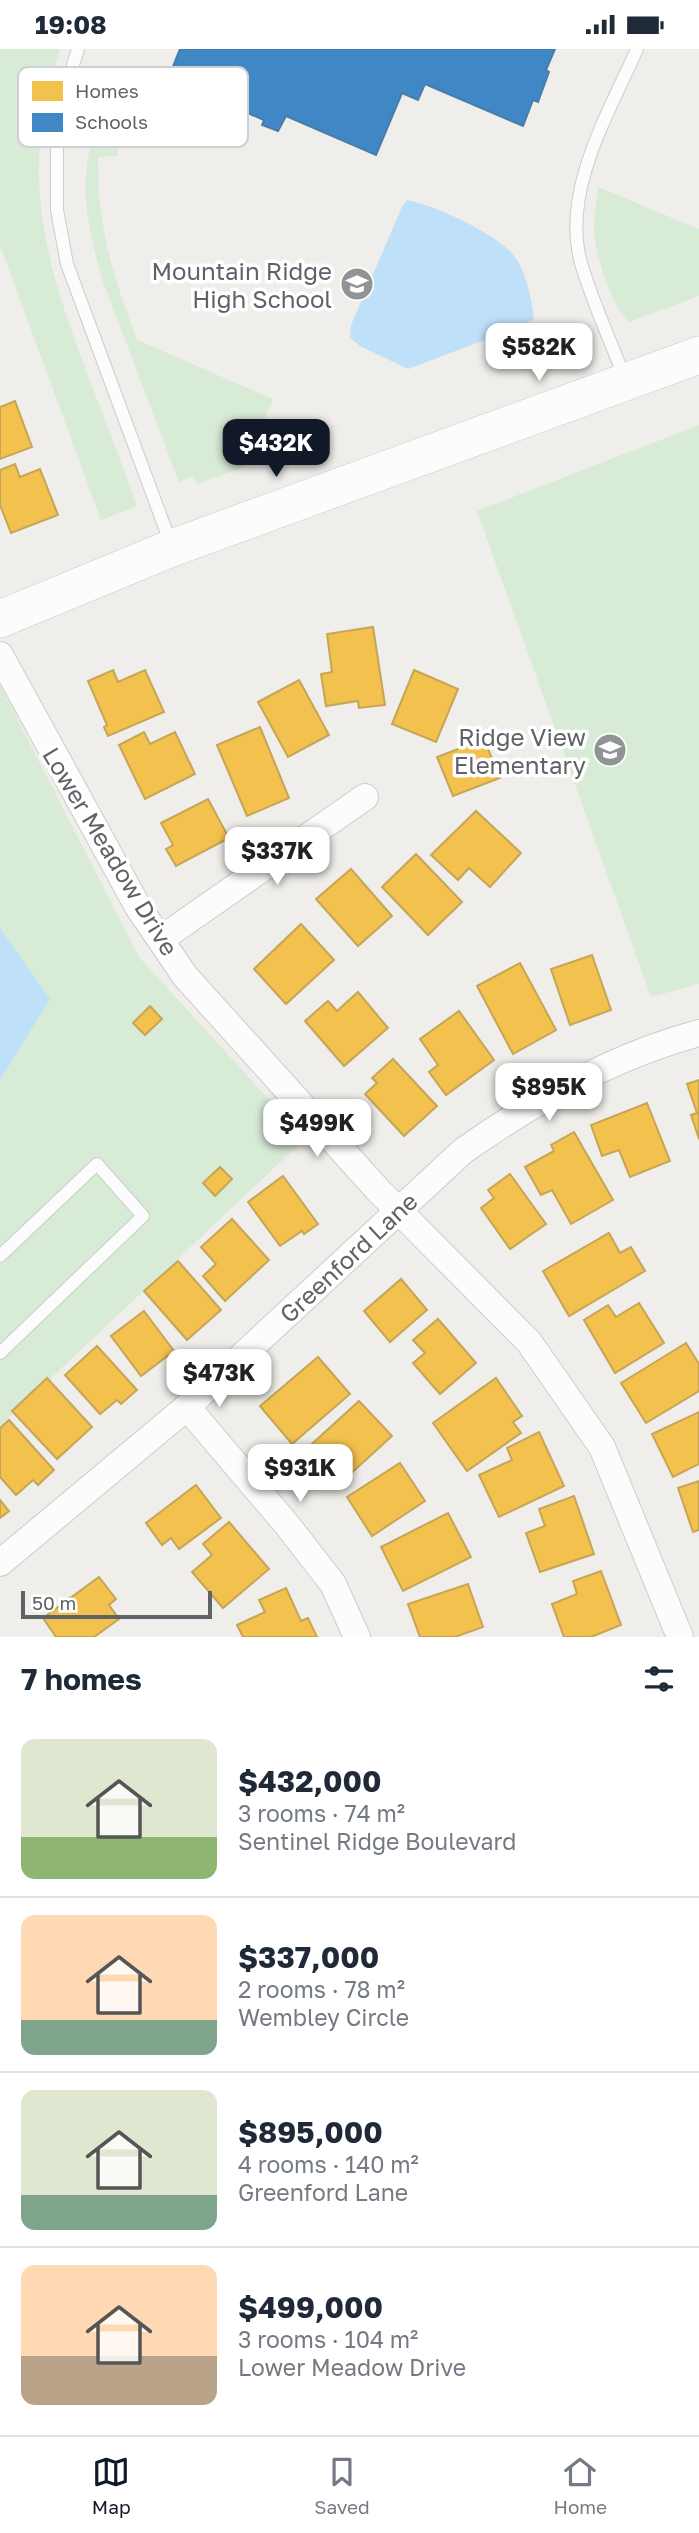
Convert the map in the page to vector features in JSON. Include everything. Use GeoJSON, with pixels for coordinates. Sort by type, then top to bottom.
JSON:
{"type":"FeatureCollection","features":[{"type":"Feature","properties":{"kind":"main road"},"geometry":{"type":"LineString","coordinates":[[0,619],[172,548],[699,355]]}},
{"type":"Feature","properties":{"kind":"street","name":"Lower Meadow Drive"},"geometry":{"type":"LineString","coordinates":[[0,655],[102,845],[138,907],[185,976],[399,1212],[529,1342],[602,1447],[680,1637]]}},
{"type":"Feature","properties":{"kind":"street"},"geometry":{"type":"LineString","coordinates":[[161,939],[365,797]]}},
{"type":"Feature","properties":{"kind":"street","name":"Greenford Lane"},"geometry":{"type":"LineString","coordinates":[[0,1563],[187,1407],[463,1151],[535,1103],[610,1065],[699,1033]]}},
{"type":"Feature","properties":{"kind":"street"},"geometry":{"type":"LineString","coordinates":[[187,1407],[288,1526],[333,1584],[357,1637]]}},
{"type":"Feature","properties":{"kind":"lane"},"geometry":{"type":"LineString","coordinates":[[72,67],[78,49]]}},
{"type":"Feature","properties":{"kind":"lane"},"geometry":{"type":"LineString","coordinates":[[627,382],[581,262],[576,229],[579,192],[589,160],[637,49]]}},
{"type":"Feature","properties":{"kind":"lane"},"geometry":{"type":"LineString","coordinates":[[57,147],[57,210],[67,264],[172,548]]}},
{"type":"Feature","properties":{"kind":"lane"},"geometry":{"type":"LineString","coordinates":[[0,1256],[97,1164],[143,1216],[0,1353]]}},
{"type":"Feature","properties":{"kind":"green space"},"geometry":{"type":"Polygon","coordinates":[[[0,49],[60,49],[55,67],[18,67],[18,147],[40,147],[43,220],[64,310],[137,506],[101,520],[0,245],[0,49]]]}},
{"type":"Feature","properties":{"kind":"green space"},"geometry":{"type":"Polygon","coordinates":[[[91,147],[118,147],[117,156],[98,157],[100,206],[114,272],[137,340],[273,399],[244,467],[197,484],[194,476],[179,482],[102,279],[87,209],[88,156],[91,147]]]}},
{"type":"Feature","properties":{"kind":"green space"},"geometry":{"type":"Polygon","coordinates":[[[598,187],[699,229],[699,296],[629,322],[622,314],[604,277],[594,236],[598,187]]]}},
{"type":"Feature","properties":{"kind":"green space","name":"Ridge View Elementary"},"geometry":{"type":"Polygon","coordinates":[[[699,425],[699,984],[651,997],[477,511],[699,425]]]}},
{"type":"Feature","properties":{"kind":"green space"},"geometry":{"type":"Polygon","coordinates":[[[0,685],[139,957],[305,1139],[0,1426],[0,685]]]}},
{"type":"Feature","properties":{"kind":"water"},"geometry":{"type":"Polygon","coordinates":[[[407,200],[465,222],[505,247],[522,270],[534,319],[408,369],[360,346],[350,338],[351,325],[407,200]]]}},
{"type":"Feature","properties":{"kind":"water"},"geometry":{"type":"Polygon","coordinates":[[[0,928],[50,999],[0,1080],[0,928]]]}},
{"type":"Feature","properties":{"kind":"building: Homes"},"geometry":{"type":"Polygon","coordinates":[[[15,401],[32,447],[0,459],[0,407],[15,401]]]}},
{"type":"Feature","properties":{"kind":"building: Homes"},"geometry":{"type":"Polygon","coordinates":[[[15,464],[20,477],[40,469],[58,515],[11,533],[0,505],[0,470],[15,464]]]}},
{"type":"Feature","properties":{"kind":"building: Homes"},"geometry":{"type":"Polygon","coordinates":[[[373,627],[385,705],[359,708],[358,701],[326,706],[321,674],[332,672],[327,634],[373,627]]]}},
{"type":"Feature","properties":{"kind":"building: Homes"},"geometry":{"type":"Polygon","coordinates":[[[113,670],[118,682],[145,670],[164,712],[108,736],[104,727],[107,725],[88,681],[113,670]]]}},
{"type":"Feature","properties":{"kind":"building: Homes"},"geometry":{"type":"Polygon","coordinates":[[[414,670],[458,689],[436,742],[392,724],[414,670]]]}},
{"type":"Feature","properties":{"kind":"building: Homes"},"geometry":{"type":"Polygon","coordinates":[[[299,680],[329,735],[288,757],[258,702],[299,680]]]}},
{"type":"Feature","properties":{"kind":"building: Homes"},"geometry":{"type":"Polygon","coordinates":[[[260,727],[289,798],[247,816],[217,745],[260,727]]]}},
{"type":"Feature","properties":{"kind":"building: Homes"},"geometry":{"type":"Polygon","coordinates":[[[144,732],[150,744],[175,732],[195,774],[145,799],[119,745],[144,732]]]}},
{"type":"Feature","properties":{"kind":"building: Homes"},"geometry":{"type":"Polygon","coordinates":[[[484,739],[500,778],[453,796],[437,757],[484,739]]]}},
{"type":"Feature","properties":{"kind":"building: Homes"},"geometry":{"type":"Polygon","coordinates":[[[208,799],[229,838],[176,866],[166,849],[173,845],[161,823],[208,799]]]}},
{"type":"Feature","properties":{"kind":"building: Homes"},"geometry":{"type":"Polygon","coordinates":[[[476,811],[521,853],[490,887],[469,868],[458,880],[431,855],[476,811]]]}},
{"type":"Feature","properties":{"kind":"building: Homes"},"geometry":{"type":"Polygon","coordinates":[[[416,854],[462,902],[428,935],[382,887],[416,854]]]}},
{"type":"Feature","properties":{"kind":"building: Homes"},"geometry":{"type":"Polygon","coordinates":[[[351,869],[392,916],[358,946],[316,899],[351,869]]]}},
{"type":"Feature","properties":{"kind":"building: Homes"},"geometry":{"type":"Polygon","coordinates":[[[301,924],[334,960],[286,1004],[254,969],[301,924]]]}},
{"type":"Feature","properties":{"kind":"building: Homes"},"geometry":{"type":"Polygon","coordinates":[[[592,955],[611,1010],[570,1025],[551,969],[592,955]]]}},
{"type":"Feature","properties":{"kind":"building: Homes"},"geometry":{"type":"Polygon","coordinates":[[[520,963],[556,1030],[513,1054],[477,986],[520,963]]]}},
{"type":"Feature","properties":{"kind":"building: Homes"},"geometry":{"type":"Polygon","coordinates":[[[358,992],[388,1028],[344,1066],[305,1021],[328,1001],[337,1011],[358,992]]]}},
{"type":"Feature","properties":{"kind":"building: Homes"},"geometry":{"type":"Polygon","coordinates":[[[150,1006],[162,1019],[145,1035],[133,1023],[150,1006]]]}},
{"type":"Feature","properties":{"kind":"building: Homes"},"geometry":{"type":"Polygon","coordinates":[[[459,1011],[494,1060],[446,1095],[429,1072],[438,1065],[420,1039],[459,1011]]]}},
{"type":"Feature","properties":{"kind":"building: Homes"},"geometry":{"type":"Polygon","coordinates":[[[393,1059],[437,1106],[404,1136],[365,1094],[377,1083],[372,1078],[393,1059]]]}},
{"type":"Feature","properties":{"kind":"building: Homes"},"geometry":{"type":"Polygon","coordinates":[[[699,1080],[699,1139],[691,1115],[697,1113],[687,1084],[699,1080]]]}},
{"type":"Feature","properties":{"kind":"building: Homes"},"geometry":{"type":"Polygon","coordinates":[[[647,1103],[670,1161],[630,1177],[619,1150],[602,1156],[591,1125],[647,1103]]]}},
{"type":"Feature","properties":{"kind":"building: Homes"},"geometry":{"type":"Polygon","coordinates":[[[574,1132],[613,1200],[571,1224],[552,1190],[541,1195],[525,1167],[554,1151],[551,1145],[574,1132]]]}},
{"type":"Feature","properties":{"kind":"building: Homes"},"geometry":{"type":"Polygon","coordinates":[[[220,1167],[232,1179],[215,1196],[203,1183],[220,1167]]]}},
{"type":"Feature","properties":{"kind":"building: Homes"},"geometry":{"type":"Polygon","coordinates":[[[510,1174],[546,1224],[510,1249],[481,1208],[494,1198],[488,1190],[510,1174]]]}},
{"type":"Feature","properties":{"kind":"building: Homes"},"geometry":{"type":"Polygon","coordinates":[[[283,1176],[318,1224],[280,1246],[248,1202],[283,1176]]]}},
{"type":"Feature","properties":{"kind":"building: Homes"},"geometry":{"type":"Polygon","coordinates":[[[232,1219],[269,1260],[225,1301],[203,1276],[216,1264],[201,1247],[232,1219]]]}},
{"type":"Feature","properties":{"kind":"building: Homes"},"geometry":{"type":"Polygon","coordinates":[[[609,1233],[620,1253],[631,1247],[645,1271],[569,1316],[543,1271],[609,1233]]]}},
{"type":"Feature","properties":{"kind":"building: Homes"},"geometry":{"type":"Polygon","coordinates":[[[178,1261],[221,1310],[187,1340],[144,1291],[178,1261]]]}},
{"type":"Feature","properties":{"kind":"building: Homes"},"geometry":{"type":"Polygon","coordinates":[[[401,1279],[427,1310],[390,1342],[364,1311],[401,1279]]]}},
{"type":"Feature","properties":{"kind":"building: Homes"},"geometry":{"type":"Polygon","coordinates":[[[639,1303],[664,1343],[615,1373],[584,1320],[608,1305],[616,1317],[639,1303]]]}},
{"type":"Feature","properties":{"kind":"building: Homes"},"geometry":{"type":"Polygon","coordinates":[[[144,1311],[174,1351],[141,1376],[111,1336],[144,1311]]]}},
{"type":"Feature","properties":{"kind":"building: Homes"},"geometry":{"type":"Polygon","coordinates":[[[438,1319],[476,1363],[440,1394],[413,1363],[425,1353],[413,1340],[438,1319]]]}},
{"type":"Feature","properties":{"kind":"building: Homes"},"geometry":{"type":"Polygon","coordinates":[[[686,1343],[699,1364],[699,1391],[646,1423],[621,1383],[686,1343]]]}},
{"type":"Feature","properties":{"kind":"building: Homes"},"geometry":{"type":"Polygon","coordinates":[[[97,1346],[137,1390],[121,1404],[117,1400],[100,1414],[65,1375],[97,1346]]]}},
{"type":"Feature","properties":{"kind":"building: Homes"},"geometry":{"type":"Polygon","coordinates":[[[318,1357],[350,1394],[292,1444],[260,1406],[318,1357]]]}},
{"type":"Feature","properties":{"kind":"building: Homes"},"geometry":{"type":"Polygon","coordinates":[[[47,1378],[92,1427],[57,1459],[12,1411],[47,1378]]]}},
{"type":"Feature","properties":{"kind":"building: Homes"},"geometry":{"type":"Polygon","coordinates":[[[496,1378],[522,1416],[513,1422],[521,1433],[467,1471],[433,1423],[496,1378]]]}},
{"type":"Feature","properties":{"kind":"building: Homes"},"geometry":{"type":"Polygon","coordinates":[[[359,1401],[392,1436],[335,1488],[303,1452],[359,1401]]]}},
{"type":"Feature","properties":{"kind":"building: Homes"},"geometry":{"type":"Polygon","coordinates":[[[699,1412],[699,1464],[673,1477],[652,1434],[699,1412]]]}},
{"type":"Feature","properties":{"kind":"building: Homes"},"geometry":{"type":"Polygon","coordinates":[[[9,1420],[54,1470],[38,1485],[33,1480],[16,1495],[0,1477],[0,1428],[9,1420]]]}},
{"type":"Feature","properties":{"kind":"building: Homes"},"geometry":{"type":"Polygon","coordinates":[[[539,1432],[564,1486],[499,1517],[479,1475],[512,1460],[507,1448],[539,1432]]]}},
{"type":"Feature","properties":{"kind":"building: Homes"},"geometry":{"type":"Polygon","coordinates":[[[400,1463],[425,1501],[372,1536],[347,1497],[400,1463]]]}},
{"type":"Feature","properties":{"kind":"building: Homes"},"geometry":{"type":"Polygon","coordinates":[[[699,1481],[699,1530],[693,1532],[678,1488],[699,1481]]]}},
{"type":"Feature","properties":{"kind":"building: Homes"},"geometry":{"type":"Polygon","coordinates":[[[196,1485],[221,1518],[179,1549],[171,1538],[162,1545],[146,1523],[196,1485]]]}},
{"type":"Feature","properties":{"kind":"building: Homes"},"geometry":{"type":"Polygon","coordinates":[[[574,1496],[594,1554],[540,1572],[526,1533],[545,1526],[539,1509],[574,1496]]]}},
{"type":"Feature","properties":{"kind":"building: Homes"},"geometry":{"type":"Polygon","coordinates":[[[0,1500],[9,1511],[0,1518],[0,1500]]]}},
{"type":"Feature","properties":{"kind":"building: Homes"},"geometry":{"type":"Polygon","coordinates":[[[448,1513],[471,1557],[403,1591],[381,1547],[448,1513]]]}},
{"type":"Feature","properties":{"kind":"building: Homes"},"geometry":{"type":"Polygon","coordinates":[[[229,1522],[269,1569],[223,1608],[192,1572],[212,1555],[203,1544],[229,1522]]]}},
{"type":"Feature","properties":{"kind":"building: Homes"},"geometry":{"type":"Polygon","coordinates":[[[601,1571],[621,1625],[591,1637],[564,1637],[552,1604],[577,1594],[573,1581],[601,1571]]]}},
{"type":"Feature","properties":{"kind":"building: Homes"},"geometry":{"type":"Polygon","coordinates":[[[99,1577],[116,1599],[109,1605],[119,1619],[94,1637],[56,1637],[43,1618],[99,1577]]]}},
{"type":"Feature","properties":{"kind":"building: Homes"},"geometry":{"type":"Polygon","coordinates":[[[468,1584],[483,1627],[455,1637],[420,1637],[408,1604],[468,1584]]]}},
{"type":"Feature","properties":{"kind":"building: Homes"},"geometry":{"type":"Polygon","coordinates":[[[286,1588],[301,1621],[308,1618],[317,1637],[243,1637],[237,1625],[265,1612],[259,1600],[286,1588]]]}},
{"type":"Feature","properties":{"kind":"building: Schools"},"geometry":{"type":"Polygon","coordinates":[[[180,49],[555,49],[546,70],[549,72],[538,102],[533,100],[523,126],[425,84],[418,100],[402,93],[376,155],[286,116],[278,131],[262,125],[264,120],[248,113],[248,67],[173,67],[180,49]]]}},
{"type":"Feature","properties":{"kind":"waterway"},"geometry":{"type":"LineString","coordinates":[[511,330],[523,366]]}},
{"type":"Feature","properties":{"kind":"place","name":"Mountain Ridge High School"},"geometry":{"type":"Point","coordinates":[357,284]}},
{"type":"Feature","properties":{"kind":"place","name":"Ridge View Elementary"},"geometry":{"type":"Point","coordinates":[610,750]}}]}
